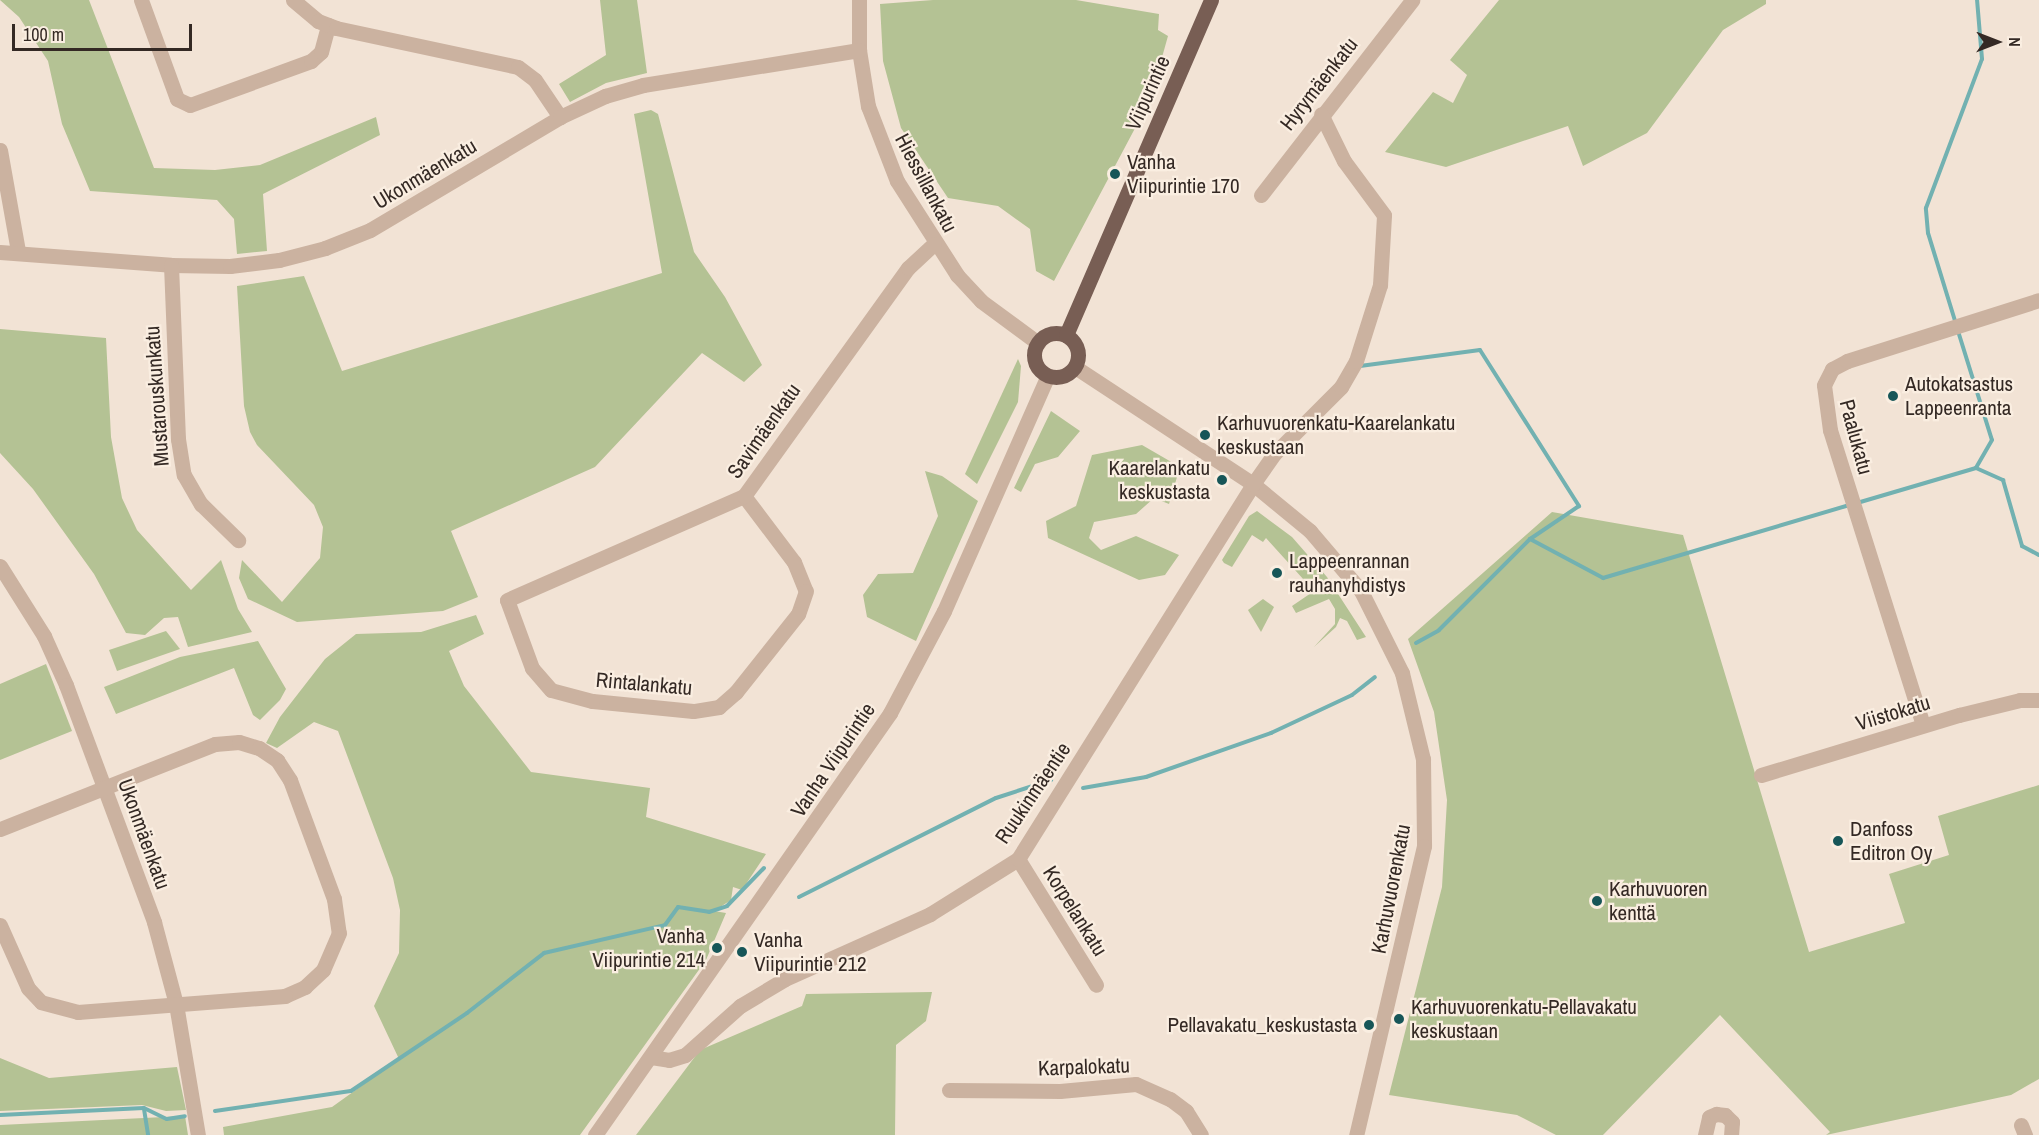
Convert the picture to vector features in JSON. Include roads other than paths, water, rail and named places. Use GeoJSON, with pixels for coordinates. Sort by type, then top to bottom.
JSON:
{"type":"FeatureCollection","features":[{"type":"Feature","properties":{"kind":"main road","name":"Viipurintie"},"geometry":{"type":"LineString","coordinates":[[1066,334],[1211,0]]}},
{"type":"Feature","properties":{"kind":"main road"},"geometry":{"type":"LineString","coordinates":[[1050,333],[1066,334],[1079,352],[1075,367],[1063,376],[1047,376],[1034,358],[1038,343],[1050,333]]}},
{"type":"Feature","properties":{"kind":"street"},"geometry":{"type":"LineString","coordinates":[[141,0],[177,99],[190,105],[311,61],[321,52],[328,24]]}},
{"type":"Feature","properties":{"kind":"street"},"geometry":{"type":"LineString","coordinates":[[293,0],[328,24],[518,67],[535,80],[560,117]]}},
{"type":"Feature","properties":{"kind":"street","name":"Hiessillankatu"},"geometry":{"type":"LineString","coordinates":[[859,0],[859,50],[868,106],[882,150],[934,244],[981,301],[1038,343]]}},
{"type":"Feature","properties":{"kind":"street","name":"Hyrymäenkatu"},"geometry":{"type":"LineString","coordinates":[[1261,195],[1321,114],[1412,0]]}},
{"type":"Feature","properties":{"kind":"street","name":"Ukonmäenkatu"},"geometry":{"type":"LineString","coordinates":[[0,252],[18,251],[171,265],[230,266],[325,249],[396,217],[560,117],[604,96],[643,85],[859,50]]}},
{"type":"Feature","properties":{"kind":"street","name":"Ruukinmäentie"},"geometry":{"type":"LineString","coordinates":[[651,1057],[669,1060],[685,1055],[740,1006],[785,979],[930,914],[1018,859],[1253,484],[1274,454],[1341,387],[1370,328],[1380,285],[1384,215],[1373,194],[1344,161],[1321,114]]}},
{"type":"Feature","properties":{"kind":"street"},"geometry":{"type":"LineString","coordinates":[[0,150],[18,251]]}},
{"type":"Feature","properties":{"kind":"street","name":"Savimäenkatu"},"geometry":{"type":"LineString","coordinates":[[507,600],[744,496],[908,268],[934,244]]}},
{"type":"Feature","properties":{"kind":"street","name":"Mustarouskunkatu"},"geometry":{"type":"LineString","coordinates":[[171,265],[178,439],[184,475],[201,504],[238,540]]}},
{"type":"Feature","properties":{"kind":"street","name":"Paalukatu"},"geometry":{"type":"LineString","coordinates":[[1923,725],[1830,430],[1824,385],[1832,369],[1846,361],[2039,300]]}},
{"type":"Feature","properties":{"kind":"street","name":"Karhuvuorenkatu"},"geometry":{"type":"LineString","coordinates":[[1075,367],[1253,484],[1310,531],[1360,591],[1402,673],[1423,759],[1424,846],[1356,1135]]}},
{"type":"Feature","properties":{"kind":"street","name":"Vanha Viipurintie"},"geometry":{"type":"LineString","coordinates":[[596,1135],[862,757],[911,677],[945,611],[1047,376]]}},
{"type":"Feature","properties":{"kind":"street","name":"Rintalankatu"},"geometry":{"type":"LineString","coordinates":[[507,600],[532,668],[551,690],[592,701],[693,711],[719,707],[736,692],[798,614],[806,591],[794,562],[744,496]]}},
{"type":"Feature","properties":{"kind":"street","name":"Ukonmäenkatu"},"geometry":{"type":"LineString","coordinates":[[0,566],[44,636],[154,922],[176,1004],[198,1135]]}},
{"type":"Feature","properties":{"kind":"street","name":"Viistokatu"},"geometry":{"type":"LineString","coordinates":[[1761,775],[1923,725],[2020,700],[2039,700]]}},
{"type":"Feature","properties":{"kind":"street"},"geometry":{"type":"LineString","coordinates":[[0,829],[215,744],[239,742],[259,748],[277,760],[290,780],[334,899],[339,933],[334,951],[323,970],[305,987],[285,996],[78,1012],[41,1002],[19,973],[0,925]]}},
{"type":"Feature","properties":{"kind":"street","name":"Korpelankatu"},"geometry":{"type":"LineString","coordinates":[[1018,859],[1096,985]]}},
{"type":"Feature","properties":{"kind":"street","name":"Karpalokatu"},"geometry":{"type":"LineString","coordinates":[[949,1090],[1060,1091],[1136,1084],[1170,1099],[1186,1111],[1201,1135]]}},
{"type":"Feature","properties":{"kind":"street"},"geometry":{"type":"LineString","coordinates":[[1705,1135],[1709,1117],[1716,1114],[1725,1115],[1732,1122],[1731,1135]]}},
{"type":"Feature","properties":{"kind":"waterway"},"geometry":{"type":"LineString","coordinates":[[1956,324],[1928,233],[1926,208],[1982,59],[1977,0]]}},
{"type":"Feature","properties":{"kind":"waterway"},"geometry":{"type":"LineString","coordinates":[[1958,331],[1992,440],[1976,468]]}},
{"type":"Feature","properties":{"kind":"waterway"},"geometry":{"type":"LineString","coordinates":[[1360,366],[1480,350],[1579,506],[1530,539]]}},
{"type":"Feature","properties":{"kind":"waterway"},"geometry":{"type":"LineString","coordinates":[[1857,503],[1976,468],[2003,480],[2022,546],[2039,555]]}},
{"type":"Feature","properties":{"kind":"waterway"},"geometry":{"type":"LineString","coordinates":[[1416,643],[1439,630],[1530,539],[1603,578],[1850,505]]}},
{"type":"Feature","properties":{"kind":"waterway"},"geometry":{"type":"LineString","coordinates":[[1083,788],[1146,777],[1271,733],[1352,695],[1375,677]]}},
{"type":"Feature","properties":{"kind":"waterway"},"geometry":{"type":"LineString","coordinates":[[799,897],[996,798],[1051,780]]}},
{"type":"Feature","properties":{"kind":"waterway"},"geometry":{"type":"LineString","coordinates":[[215,1111],[351,1091],[467,1013],[544,953],[665,925],[678,907],[709,912],[727,906],[764,868]]}},
{"type":"Feature","properties":{"kind":"waterway"},"geometry":{"type":"LineString","coordinates":[[0,1115],[144,1108],[167,1119],[185,1116]]}},
{"type":"Feature","properties":{"kind":"waterway"},"geometry":{"type":"LineString","coordinates":[[144,1109],[148,1135]]}},
{"type":"Feature","properties":{"kind":"place","name":"Vanha Viipurintie 170"},"geometry":{"type":"Point","coordinates":[1115,174]}},
{"type":"Feature","properties":{"kind":"place","name":"Autokatsastus Lappeenranta"},"geometry":{"type":"Point","coordinates":[1893,396]}},
{"type":"Feature","properties":{"kind":"place","name":"Karhuvuorenkatu-Kaarelankatu keskustaan"},"geometry":{"type":"Point","coordinates":[1205,435]}},
{"type":"Feature","properties":{"kind":"place","name":"Kaarelankatu keskustasta"},"geometry":{"type":"Point","coordinates":[1222,480]}},
{"type":"Feature","properties":{"kind":"place","name":"Lappeenrannan rauhanyhdistys"},"geometry":{"type":"Point","coordinates":[1277,573]}},
{"type":"Feature","properties":{"kind":"place","name":"Danfoss Editron Oy"},"geometry":{"type":"Point","coordinates":[1838,841]}},
{"type":"Feature","properties":{"kind":"place","name":"Karhuvuoren kenttä"},"geometry":{"type":"Point","coordinates":[1597,901]}},
{"type":"Feature","properties":{"kind":"place","name":"Vanha Viipurintie 214"},"geometry":{"type":"Point","coordinates":[717,948]}},
{"type":"Feature","properties":{"kind":"place","name":"Vanha Viipurintie 212"},"geometry":{"type":"Point","coordinates":[742,952]}},
{"type":"Feature","properties":{"kind":"place","name":"Karhuvuorenkatu-Pellavakatu keskustaan"},"geometry":{"type":"Point","coordinates":[1399,1019]}},
{"type":"Feature","properties":{"kind":"place","name":"Pellavakatu_keskustasta"},"geometry":{"type":"Point","coordinates":[1369,1025]}}]}
